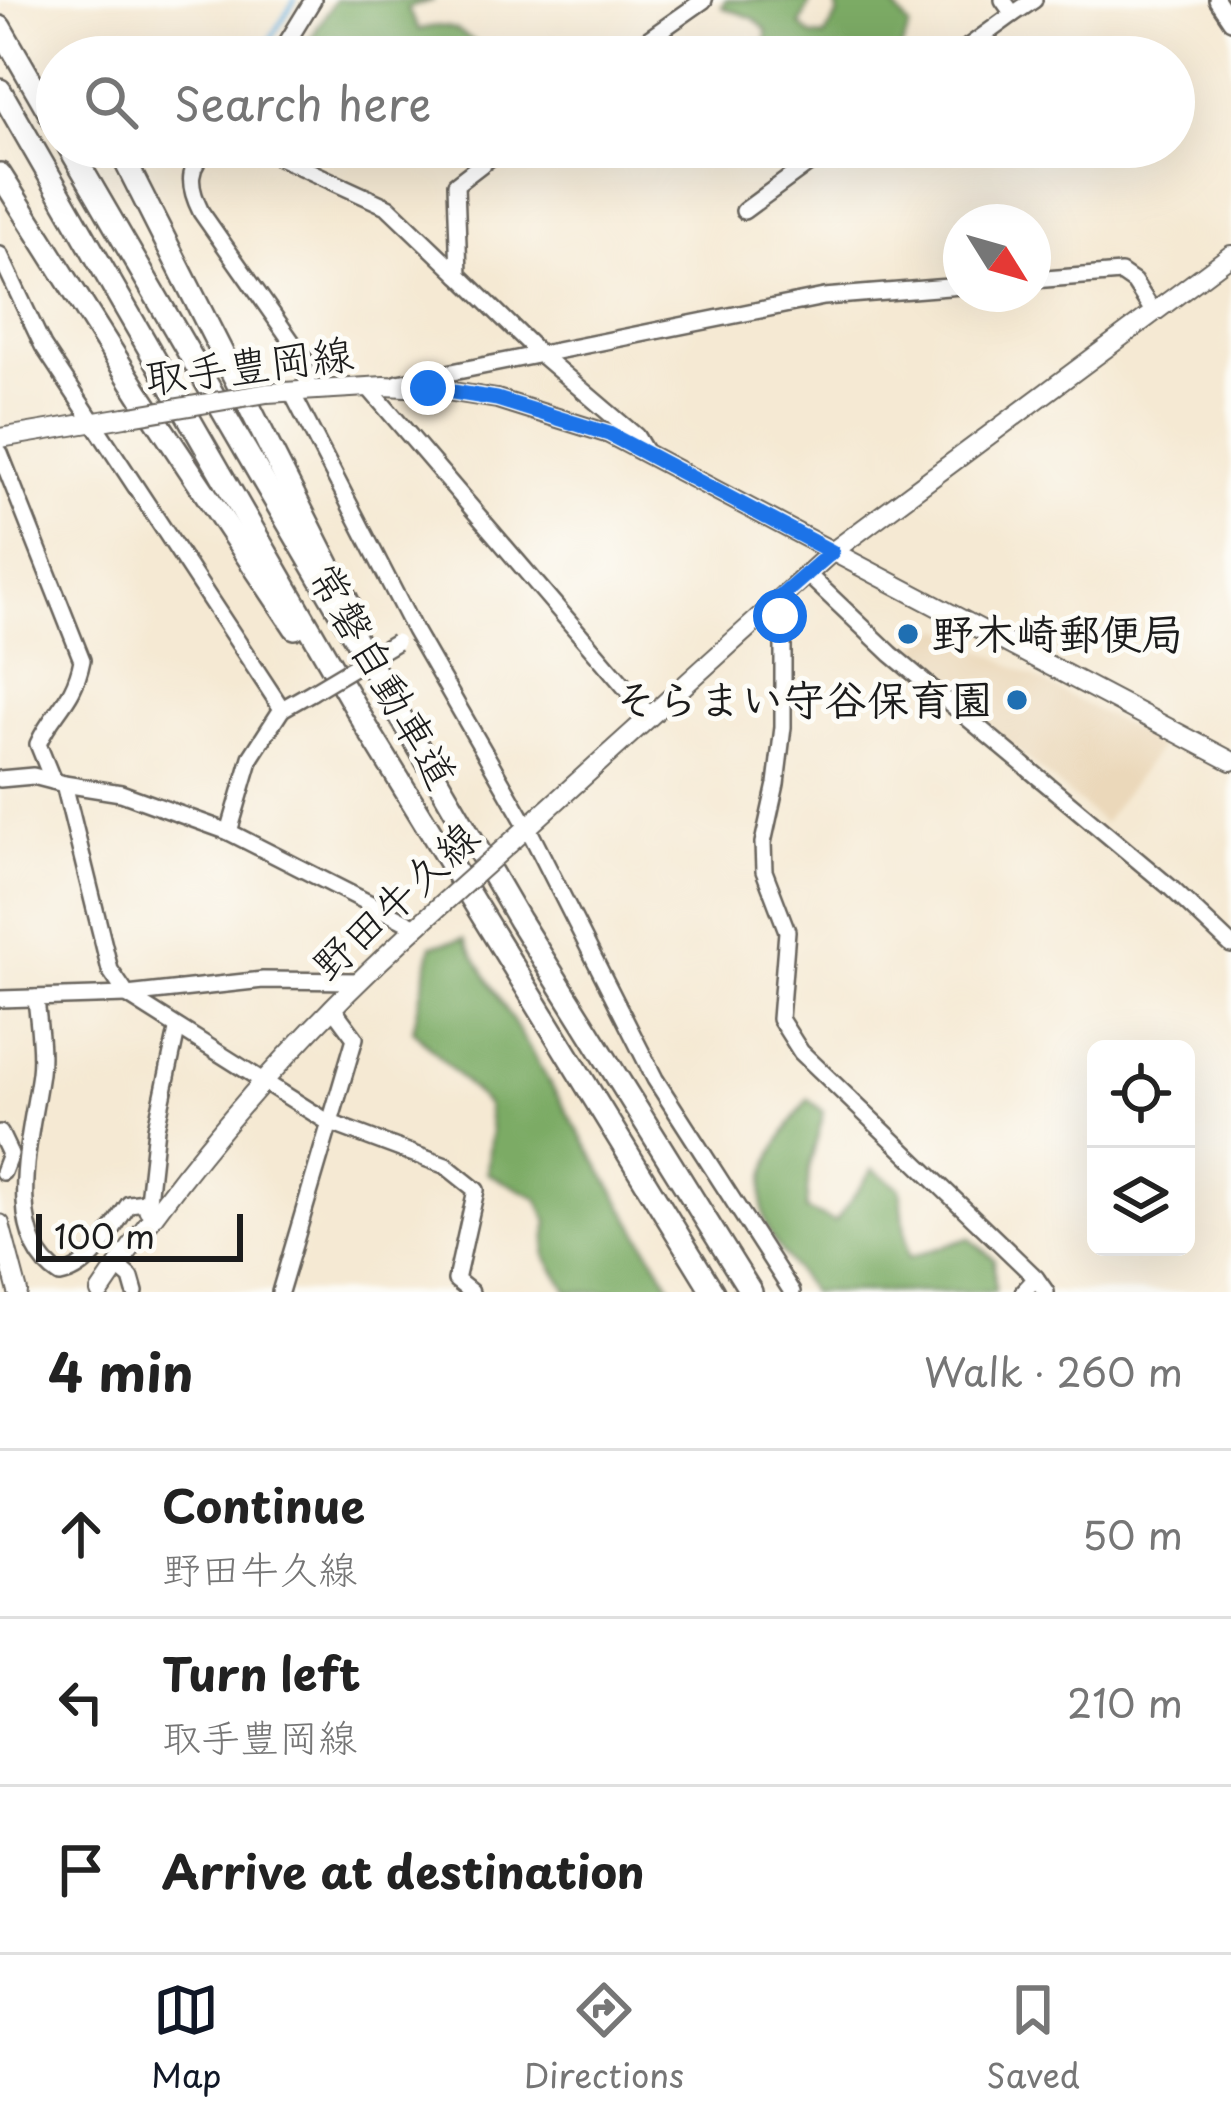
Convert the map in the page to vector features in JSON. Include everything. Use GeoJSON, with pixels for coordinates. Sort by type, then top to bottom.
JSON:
{"type":"FeatureCollection","features":[{"type":"Feature","properties":{"kind":"highway"},"geometry":{"type":"LineString","coordinates":[[0,27],[36,90]]}},
{"type":"Feature","properties":{"kind":"highway","name":"常磐自動車道"},"geometry":{"type":"LineString","coordinates":[[0,90],[36,153]]}},
{"type":"Feature","properties":{"kind":"highway","name":"常磐自動車道"},"geometry":{"type":"LineString","coordinates":[[45,168],[369,731],[713,1292]]}},
{"type":"Feature","properties":{"kind":"highway","name":"常磐自動車道"},"geometry":{"type":"LineString","coordinates":[[81,168],[448,801],[751,1292]]}},
{"type":"Feature","properties":{"kind":"highway"},"geometry":{"type":"LineString","coordinates":[[129,168],[448,801]]}},
{"type":"Feature","properties":{"kind":"highway"},"geometry":{"type":"LineString","coordinates":[[0,175],[249,562],[369,731]]}},
{"type":"Feature","properties":{"kind":"main road","name":"野田牛久線"},"geometry":{"type":"LineString","coordinates":[[100,1292],[262,1082],[416,927],[806,573],[1231,255]]}},
{"type":"Feature","properties":{"kind":"main road","name":"取手豊岡線"},"geometry":{"type":"LineString","coordinates":[[0,438],[299,390],[376,386],[497,399],[609,434],[832,552]]}},
{"type":"Feature","properties":{"kind":"main road"},"geometry":{"type":"LineString","coordinates":[[832,552],[1231,761]]}},
{"type":"Feature","properties":{"kind":"main road"},"geometry":{"type":"LineString","coordinates":[[0,1224],[18,1292]]}},
{"type":"Feature","properties":{"kind":"street"},"geometry":{"type":"LineString","coordinates":[[291,36],[313,0]]}},
{"type":"Feature","properties":{"kind":"street"},"geometry":{"type":"LineString","coordinates":[[653,36],[704,0]]}},
{"type":"Feature","properties":{"kind":"street"},"geometry":{"type":"LineString","coordinates":[[977,36],[1008,7],[1034,0]]}},
{"type":"Feature","properties":{"kind":"street"},"geometry":{"type":"LineString","coordinates":[[1217,0],[1231,21]]}},
{"type":"Feature","properties":{"kind":"street"},"geometry":{"type":"LineString","coordinates":[[192,168],[191,191],[201,212],[304,359],[299,390],[414,630],[528,828],[655,1079],[792,1292]]}},
{"type":"Feature","properties":{"kind":"street"},"geometry":{"type":"LineString","coordinates":[[303,168],[388,207],[541,355],[614,415],[645,451]]}},
{"type":"Feature","properties":{"kind":"street"},"geometry":{"type":"LineString","coordinates":[[459,275],[456,184],[477,168]]}},
{"type":"Feature","properties":{"kind":"street"},"geometry":{"type":"LineString","coordinates":[[744,211],[802,168]]}},
{"type":"Feature","properties":{"kind":"street"},"geometry":{"type":"LineString","coordinates":[[0,255],[43,346],[282,709]]}},
{"type":"Feature","properties":{"kind":"street"},"geometry":{"type":"LineString","coordinates":[[1051,279],[1120,273],[1134,282],[1154,313]]}},
{"type":"Feature","properties":{"kind":"street"},"geometry":{"type":"LineString","coordinates":[[649,715],[376,386],[824,297],[943,287]]}},
{"type":"Feature","properties":{"kind":"street"},"geometry":{"type":"LineString","coordinates":[[0,453],[82,660],[69,701],[38,744],[59,783],[110,970],[127,995],[177,1030],[328,1122],[446,1166],[476,1190],[456,1280],[471,1292]]}},
{"type":"Feature","properties":{"kind":"street"},"geometry":{"type":"LineString","coordinates":[[806,573],[908,668],[1171,888],[1231,945]]}},
{"type":"Feature","properties":{"kind":"street"},"geometry":{"type":"LineString","coordinates":[[772,604],[783,621],[783,727],[763,843],[764,871],[787,931],[780,1019],[801,1052],[1041,1285],[1023,1292]]}},
{"type":"Feature","properties":{"kind":"street"},"geometry":{"type":"LineString","coordinates":[[229,832],[251,757],[282,709],[414,630]]}},
{"type":"Feature","properties":{"kind":"street"},"geometry":{"type":"LineString","coordinates":[[0,779],[33,776],[121,794],[229,832],[416,927]]}},
{"type":"Feature","properties":{"kind":"street"},"geometry":{"type":"LineString","coordinates":[[0,999],[127,995],[263,980],[358,981]]}},
{"type":"Feature","properties":{"kind":"street"},"geometry":{"type":"LineString","coordinates":[[36,998],[41,1067],[23,1185],[31,1232],[41,1256],[60,1275],[70,1274],[82,1267],[129,1204],[146,1202]]}},
{"type":"Feature","properties":{"kind":"street"},"geometry":{"type":"LineString","coordinates":[[280,1292],[355,1038],[332,1007]]}},
{"type":"Feature","properties":{"kind":"street"},"geometry":{"type":"LineString","coordinates":[[149,1223],[146,1202],[156,1128],[177,1030]]}},
{"type":"Feature","properties":{"kind":"street"},"geometry":{"type":"LineString","coordinates":[[0,1133],[10,1154],[3,1172]]}},
{"type":"Feature","properties":{"kind":"street"},"geometry":{"type":"LineString","coordinates":[[117,1266],[131,1278],[135,1292]]}},
{"type":"Feature","properties":{"kind":"shaded area","name":"そらまい守谷保育園"},"geometry":{"type":"Polygon","coordinates":[[[942,628],[1161,745],[1103,823],[904,655],[942,628]]]}},
{"type":"Feature","properties":{"kind":"green space"},"geometry":{"type":"Polygon","coordinates":[[[335,0],[435,0],[407,8],[419,30],[442,26],[466,36],[312,36],[335,0]]]}},
{"type":"Feature","properties":{"kind":"green space"},"geometry":{"type":"Polygon","coordinates":[[[725,0],[811,0],[800,25],[812,36],[766,36],[753,18],[722,7],[725,0]]]}},
{"type":"Feature","properties":{"kind":"green space"},"geometry":{"type":"Polygon","coordinates":[[[836,0],[889,0],[910,27],[906,36],[825,36],[838,15],[836,0]]]}},
{"type":"Feature","properties":{"kind":"green space"},"geometry":{"type":"Polygon","coordinates":[[[464,939],[674,1292],[568,1292],[545,1255],[548,1222],[537,1198],[487,1173],[491,1131],[487,1105],[413,1030],[432,945],[464,939]]]}},
{"type":"Feature","properties":{"kind":"green space"},"geometry":{"type":"Polygon","coordinates":[[[808,1099],[824,1112],[809,1169],[806,1210],[835,1222],[873,1169],[900,1188],[908,1258],[969,1238],[994,1259],[995,1292],[811,1292],[768,1229],[762,1193],[770,1160],[808,1099]]]}},
{"type":"Feature","properties":{"kind":"waterway"},"geometry":{"type":"LineString","coordinates":[[272,36],[295,0]]}},
{"type":"Feature","properties":{"kind":"place","name":"野木崎郵便局"},"geometry":{"type":"Point","coordinates":[908,634]}},
{"type":"Feature","properties":{"kind":"place","name":"そらまい守谷保育園"},"geometry":{"type":"Point","coordinates":[1017,700]}},
{"type":"Feature","properties":{"kind":"route"},"geometry":{"type":"LineString","coordinates":[[428,388],[497,399],[609,434],[832,552],[772,604],[780,616]]}}]}
